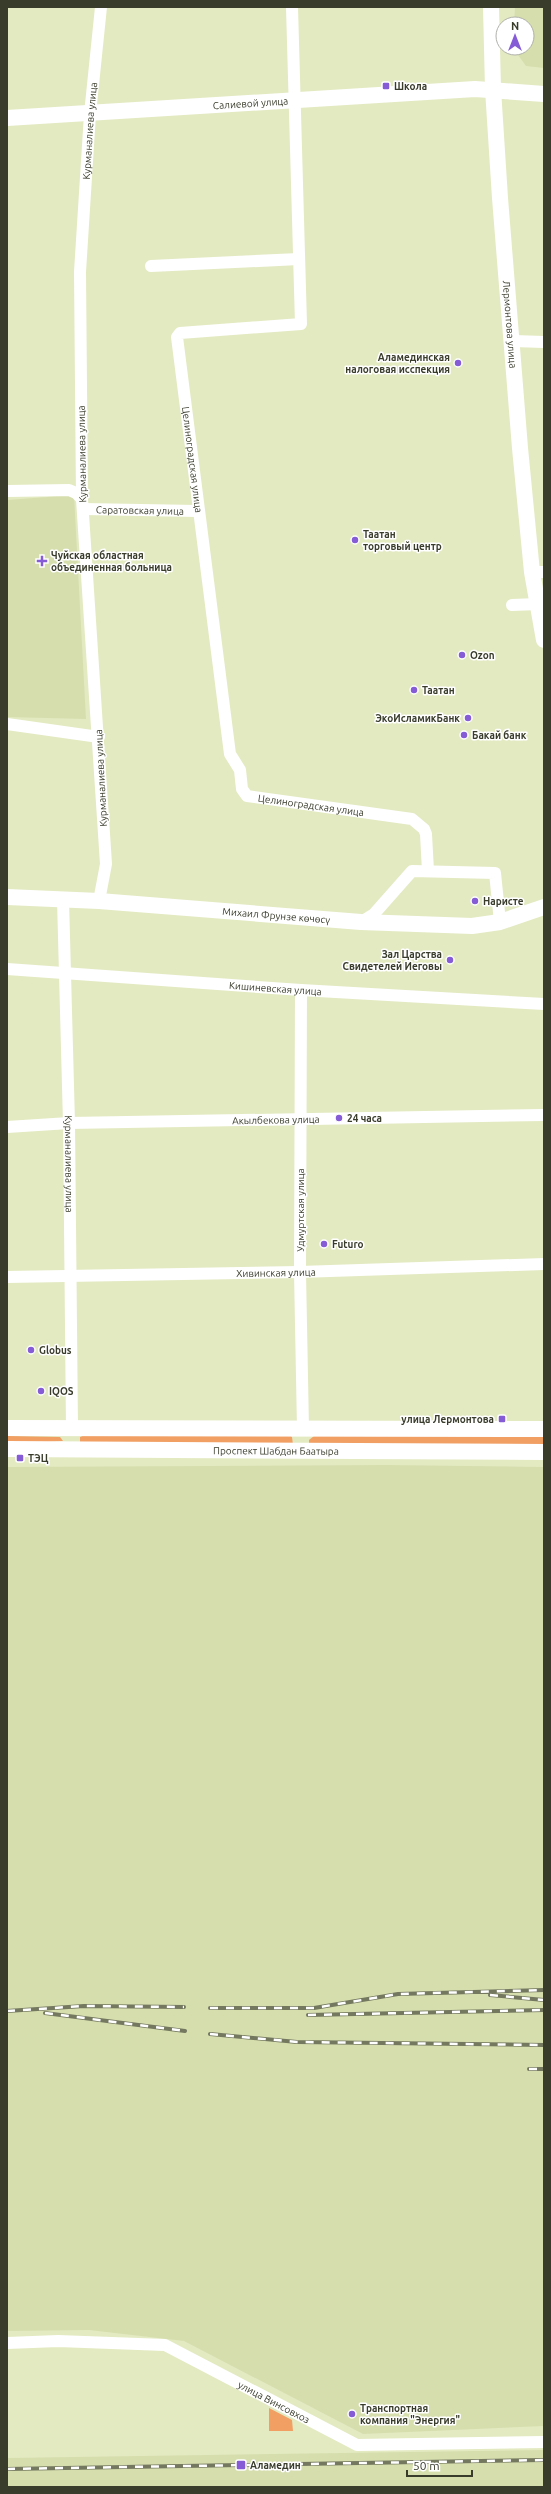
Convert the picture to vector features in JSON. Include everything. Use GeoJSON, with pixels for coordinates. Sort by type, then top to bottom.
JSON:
{"type":"FeatureCollection","features":[{"type":"Feature","properties":{"kind":"main road","name":"Лермонтова улица"},"geometry":{"type":"LineString","coordinates":[[492,7],[493,89],[513,340],[538,572],[538,604],[544,639]]}},
{"type":"Feature","properties":{"kind":"main road","name":"Салиевой улица"},"geometry":{"type":"LineString","coordinates":[[7,118],[493,89],[544,94]]}},
{"type":"Feature","properties":{"kind":"main road","name":"Михаил Фрунзе көчөсү"},"geometry":{"type":"LineString","coordinates":[[7,897],[99,901],[361,922],[472,926],[500,922],[544,907]]}},
{"type":"Feature","properties":{"kind":"main road"},"geometry":{"type":"LineString","coordinates":[[7,1428],[544,1429]]}},
{"type":"Feature","properties":{"kind":"main road"},"geometry":{"type":"LineString","coordinates":[[72,1428],[73,1450]]}},
{"type":"Feature","properties":{"kind":"main road"},"geometry":{"type":"LineString","coordinates":[[303,1429],[303,1450]]}},
{"type":"Feature","properties":{"kind":"main road","name":"Проспект Шабдан Баатыра"},"geometry":{"type":"LineString","coordinates":[[7,1449],[544,1452]]}},
{"type":"Feature","properties":{"kind":"street","name":"Курманалиева улица"},"geometry":{"type":"LineString","coordinates":[[99,901],[106,864],[99,737],[82,504],[80,272],[90,114],[101,7]]}},
{"type":"Feature","properties":{"kind":"street","name":"Целиноградская улица"},"geometry":{"type":"LineString","coordinates":[[292,7],[301,324],[177,334],[198,511],[230,754],[240,770],[244,793],[247,796],[412,818],[424,829],[426,834],[428,871]]}},
{"type":"Feature","properties":{"kind":"street"},"geometry":{"type":"LineString","coordinates":[[151,266],[299,259]]}},
{"type":"Feature","properties":{"kind":"street"},"geometry":{"type":"LineString","coordinates":[[513,340],[544,342]]}},
{"type":"Feature","properties":{"kind":"street","name":"Саратовская улица"},"geometry":{"type":"LineString","coordinates":[[7,491],[69,490],[76,493],[82,504],[198,511]]}},
{"type":"Feature","properties":{"kind":"street"},"geometry":{"type":"LineString","coordinates":[[512,605],[538,604]]}},
{"type":"Feature","properties":{"kind":"street"},"geometry":{"type":"LineString","coordinates":[[7,724],[99,737]]}},
{"type":"Feature","properties":{"kind":"street"},"geometry":{"type":"LineString","coordinates":[[361,922],[374,914],[412,871],[428,871],[495,873],[500,922]]}},
{"type":"Feature","properties":{"kind":"street","name":"Курманалиева улица"},"geometry":{"type":"LineString","coordinates":[[63,899],[69,1123],[72,1428]]}},
{"type":"Feature","properties":{"kind":"street","name":"Кишиневская улица"},"geometry":{"type":"LineString","coordinates":[[7,969],[66,972],[301,990],[544,1004]]}},
{"type":"Feature","properties":{"kind":"street","name":"Удмуртская улица"},"geometry":{"type":"LineString","coordinates":[[301,990],[300,1272],[303,1429]]}},
{"type":"Feature","properties":{"kind":"street","name":"Акылбекова улица"},"geometry":{"type":"LineString","coordinates":[[7,1127],[69,1123],[544,1115]]}},
{"type":"Feature","properties":{"kind":"street","name":"Хивинская улица"},"geometry":{"type":"LineString","coordinates":[[7,1277],[300,1272],[544,1264]]}},
{"type":"Feature","properties":{"kind":"street","name":"улица Винсовхоз"},"geometry":{"type":"LineString","coordinates":[[7,2343],[58,2341],[165,2345],[357,2445],[544,2442]]}},
{"type":"Feature","properties":{"kind":"shaded area"},"geometry":{"type":"Polygon","coordinates":[[[515,7],[544,7],[544,68],[526,66],[519,56],[535,56],[535,16],[514,16],[515,7]]]}},
{"type":"Feature","properties":{"kind":"shaded area","name":"Чуйская областная объединенная больница"},"geometry":{"type":"Polygon","coordinates":[[[74,495],[86,719],[7,717],[7,500],[74,495]]]}},
{"type":"Feature","properties":{"kind":"shaded area"},"geometry":{"type":"Polygon","coordinates":[[[289,1434],[292,1437],[293,1445],[80,1445],[80,1437],[85,1435],[289,1434]]]}},
{"type":"Feature","properties":{"kind":"shaded area"},"geometry":{"type":"Polygon","coordinates":[[[7,1436],[60,1437],[63,1441],[7,1445],[7,1436]]]}},
{"type":"Feature","properties":{"kind":"shaded area"},"geometry":{"type":"Polygon","coordinates":[[[314,1436],[544,1436],[544,1447],[309,1443],[309,1440],[314,1436]]]}},
{"type":"Feature","properties":{"kind":"shaded area"},"geometry":{"type":"Polygon","coordinates":[[[386,1465],[544,1467],[544,2426],[363,2434],[184,2341],[89,2330],[7,2331],[7,1467],[386,1465]]]}},
{"type":"Feature","properties":{"kind":"shaded area"},"geometry":{"type":"Polygon","coordinates":[[[269,2408],[292,2420],[293,2431],[269,2431],[269,2408]]]}},
{"type":"Feature","properties":{"kind":"shaded area"},"geometry":{"type":"Polygon","coordinates":[[[544,2450],[544,2487],[7,2487],[7,2458],[544,2450]]]}},
{"type":"Feature","properties":{"kind":"railway"},"geometry":{"type":"LineString","coordinates":[[210,2008],[314,2008],[398,1994],[544,1990]]}},
{"type":"Feature","properties":{"kind":"railway"},"geometry":{"type":"LineString","coordinates":[[490,1995],[544,2000]]}},
{"type":"Feature","properties":{"kind":"railway"},"geometry":{"type":"LineString","coordinates":[[7,2011],[84,2006],[184,2007]]}},
{"type":"Feature","properties":{"kind":"railway"},"geometry":{"type":"LineString","coordinates":[[308,2015],[544,2010]]}},
{"type":"Feature","properties":{"kind":"railway"},"geometry":{"type":"LineString","coordinates":[[45,2013],[185,2031]]}},
{"type":"Feature","properties":{"kind":"railway"},"geometry":{"type":"LineString","coordinates":[[210,2034],[297,2042],[544,2045]]}},
{"type":"Feature","properties":{"kind":"railway"},"geometry":{"type":"LineString","coordinates":[[529,2069],[544,2069]]}},
{"type":"Feature","properties":{"kind":"railway"},"geometry":{"type":"LineString","coordinates":[[7,2469],[544,2460]]}},
{"type":"Feature","properties":{"kind":"place","name":"Школа"},"geometry":{"type":"Point","coordinates":[386,86]}},
{"type":"Feature","properties":{"kind":"place","name":"Аламединская налоговая исспекция"},"geometry":{"type":"Point","coordinates":[458,363]}},
{"type":"Feature","properties":{"kind":"place","name":"Таатан торговый центр"},"geometry":{"type":"Point","coordinates":[355,540]}},
{"type":"Feature","properties":{"kind":"place","name":"Чуйская областная объединенная больница"},"geometry":{"type":"Point","coordinates":[42,561]}},
{"type":"Feature","properties":{"kind":"place","name":"Ozon"},"geometry":{"type":"Point","coordinates":[462,655]}},
{"type":"Feature","properties":{"kind":"place","name":"Таатан"},"geometry":{"type":"Point","coordinates":[414,690]}},
{"type":"Feature","properties":{"kind":"place","name":"ЭкоИсламикБанк"},"geometry":{"type":"Point","coordinates":[468,718]}},
{"type":"Feature","properties":{"kind":"place","name":"Бакай банк"},"geometry":{"type":"Point","coordinates":[464,735]}},
{"type":"Feature","properties":{"kind":"place","name":"Наристе"},"geometry":{"type":"Point","coordinates":[475,901]}},
{"type":"Feature","properties":{"kind":"place","name":"Зал Царства Свидетелей Иеговы"},"geometry":{"type":"Point","coordinates":[450,960]}},
{"type":"Feature","properties":{"kind":"place","name":"24 часа"},"geometry":{"type":"Point","coordinates":[339,1118]}},
{"type":"Feature","properties":{"kind":"place","name":"Futuro"},"geometry":{"type":"Point","coordinates":[324,1244]}},
{"type":"Feature","properties":{"kind":"place","name":"Globus"},"geometry":{"type":"Point","coordinates":[31,1350]}},
{"type":"Feature","properties":{"kind":"place","name":"IQOS"},"geometry":{"type":"Point","coordinates":[41,1391]}},
{"type":"Feature","properties":{"kind":"place","name":"улица Лермонтова"},"geometry":{"type":"Point","coordinates":[502,1419]}},
{"type":"Feature","properties":{"kind":"place","name":"ТЭЦ"},"geometry":{"type":"Point","coordinates":[20,1458]}},
{"type":"Feature","properties":{"kind":"place","name":"Транспортная компания \"Энергия\""},"geometry":{"type":"Point","coordinates":[352,2414]}},
{"type":"Feature","properties":{"kind":"place","name":"Аламедин"},"geometry":{"type":"Point","coordinates":[241,2465]}}]}
